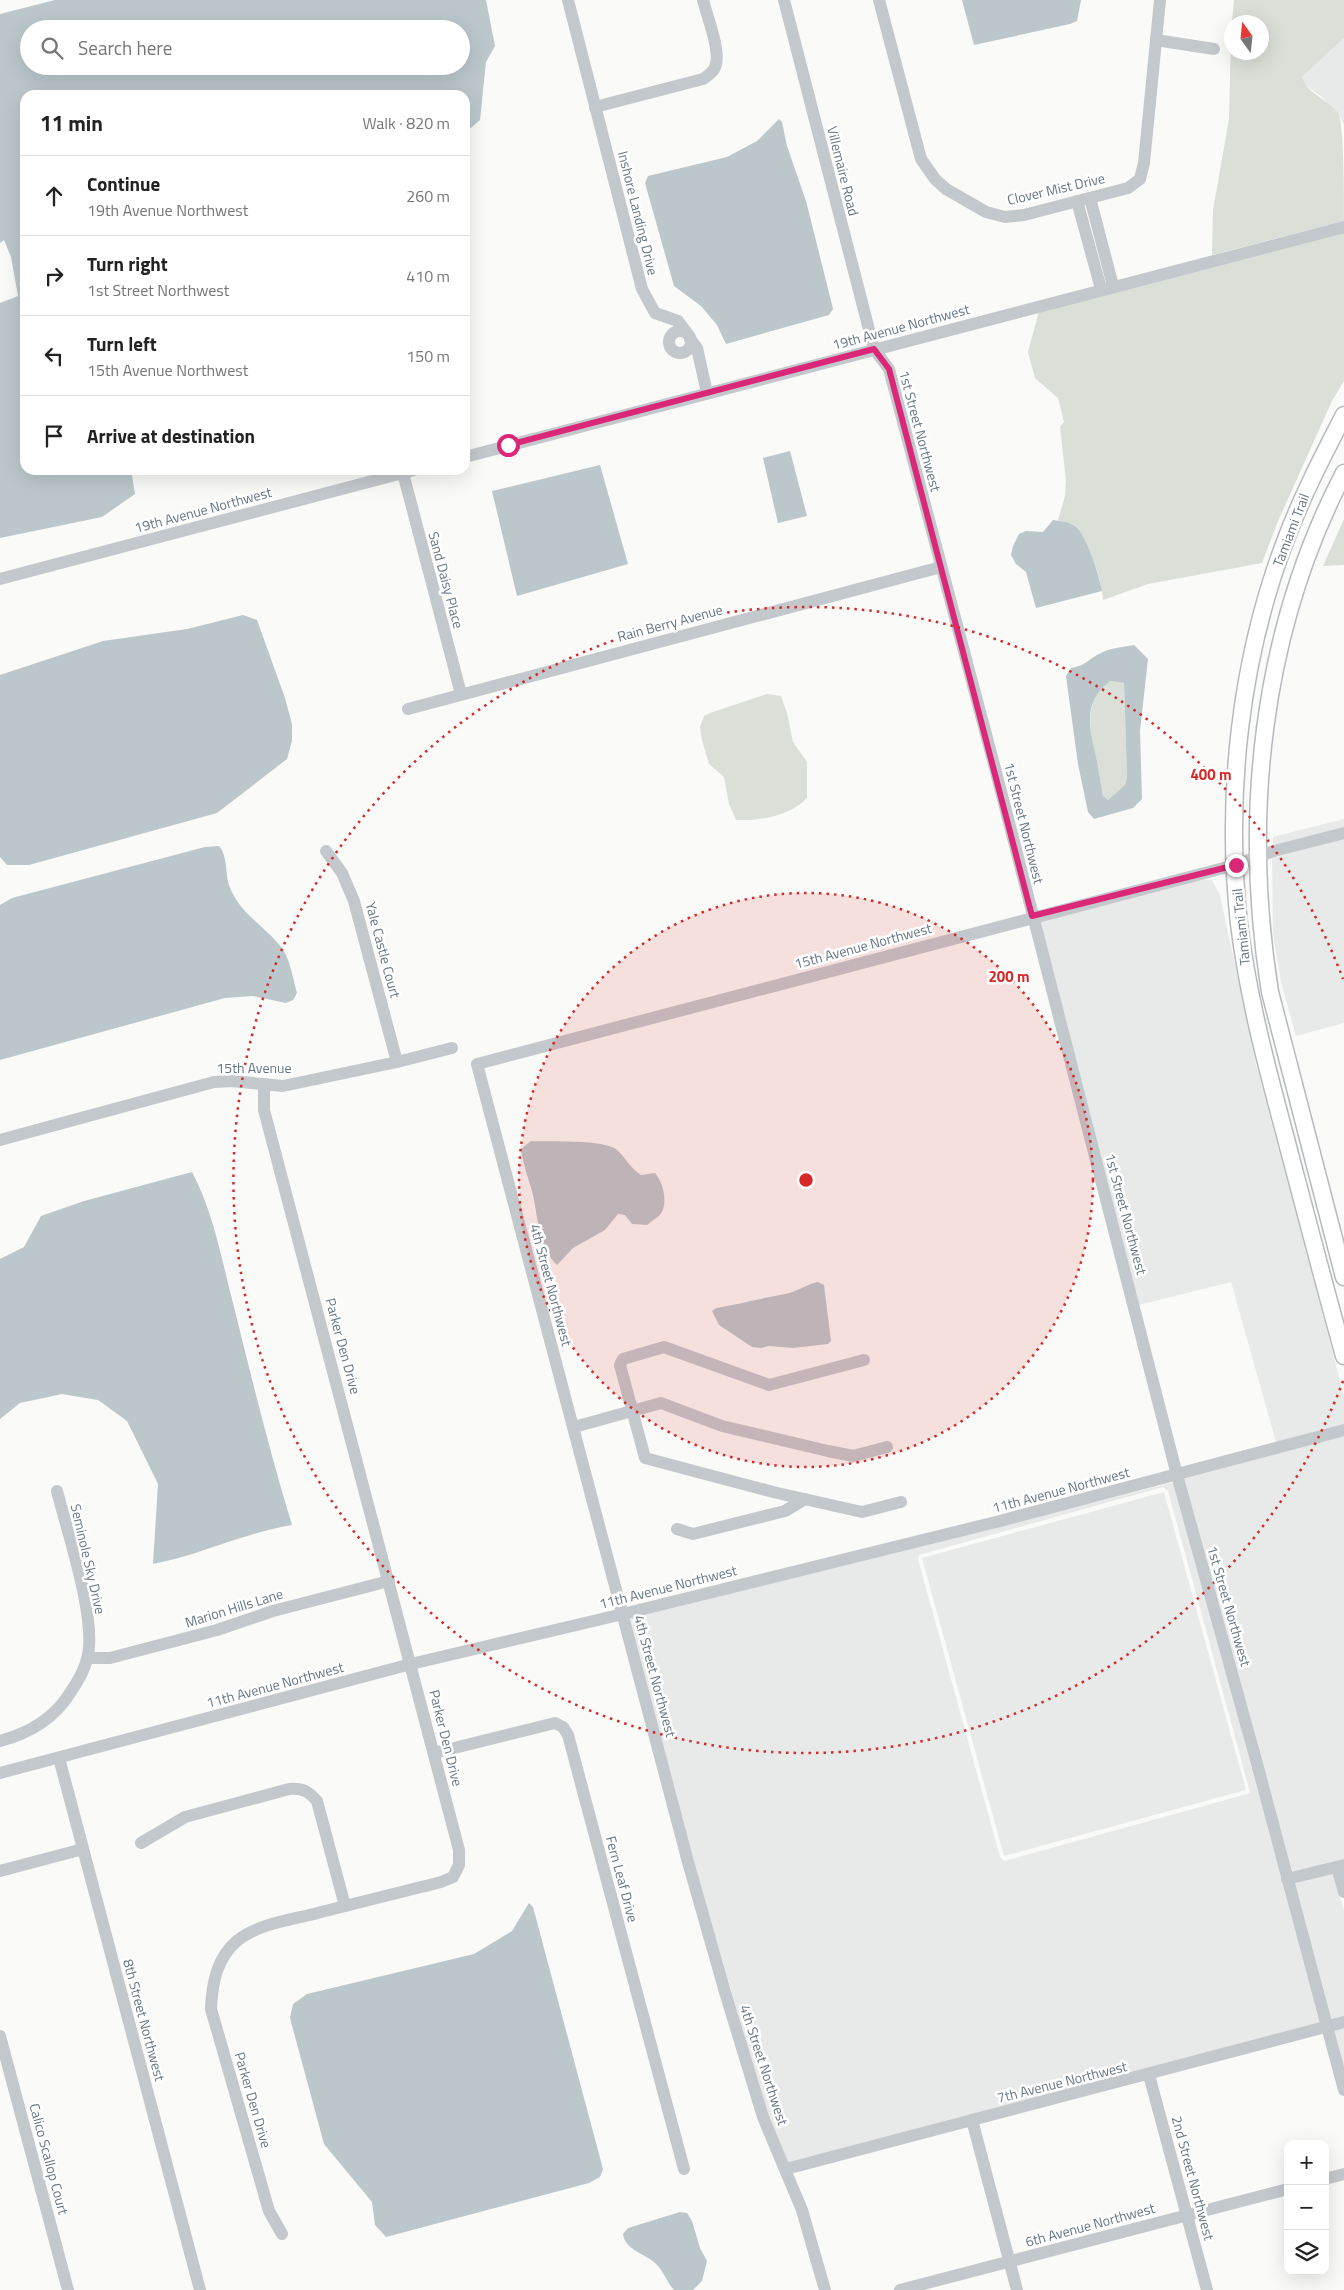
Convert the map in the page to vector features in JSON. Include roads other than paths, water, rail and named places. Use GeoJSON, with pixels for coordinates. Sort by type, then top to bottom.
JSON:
{"type":"FeatureCollection","features":[{"type":"Feature","properties":{"kind":"main road","name":"Tamiami Trail"},"geometry":{"type":"LineString","coordinates":[[1344,416],[1303,495],[1272,579],[1249,675],[1239,735],[1236,773],[1236,865],[1239,922],[1245,966],[1254,1014],[1272,1086],[1344,1356]]}},
{"type":"Feature","properties":{"kind":"main road","name":"Tamiami Trail"},"geometry":{"type":"LineString","coordinates":[[1344,473],[1306,562],[1277,664],[1268,707],[1259,779],[1257,857],[1263,948],[1270,992],[1344,1277]]}},
{"type":"Feature","properties":{"kind":"main road"},"geometry":{"type":"LineString","coordinates":[[1272,1086],[1292,1081]]}},
{"type":"Feature","properties":{"kind":"main road"},"geometry":{"type":"LineString","coordinates":[[1304,1208],[1324,1202]]}},
{"type":"Feature","properties":{"kind":"street","name":"Inshore Landing Drive"},"geometry":{"type":"LineString","coordinates":[[568,0],[642,289],[655,313],[678,322],[697,348],[707,393]]}},
{"type":"Feature","properties":{"kind":"street"},"geometry":{"type":"LineString","coordinates":[[595,107],[703,79],[712,73],[717,55],[703,0]]}},
{"type":"Feature","properties":{"kind":"street","name":"Villemaire Road"},"geometry":{"type":"LineString","coordinates":[[784,0],[874,349]]}},
{"type":"Feature","properties":{"kind":"street","name":"Clover Mist Drive"},"geometry":{"type":"LineString","coordinates":[[879,0],[921,159],[934,179],[946,189],[986,212],[1005,217],[1024,215],[1128,188],[1140,179],[1144,163],[1160,0]]}},
{"type":"Feature","properties":{"kind":"street"},"geometry":{"type":"LineString","coordinates":[[1156,40],[1214,49]]}},
{"type":"Feature","properties":{"kind":"street"},"geometry":{"type":"LineString","coordinates":[[1090,198],[1103,246],[1107,287]]}},
{"type":"Feature","properties":{"kind":"street"},"geometry":{"type":"LineString","coordinates":[[1077,201],[1090,250],[1107,287]]}},
{"type":"Feature","properties":{"kind":"street","name":"19th Avenue Northwest"},"geometry":{"type":"LineString","coordinates":[[470,456],[1107,287],[1344,227]]}},
{"type":"Feature","properties":{"kind":"street"},"geometry":{"type":"LineString","coordinates":[[1090,250],[1103,246]]}},
{"type":"Feature","properties":{"kind":"street"},"geometry":{"type":"LineString","coordinates":[[666,318],[670,336],[669,342],[672,349],[677,352],[683,352],[699,361]]}},
{"type":"Feature","properties":{"kind":"street"},"geometry":{"type":"LineString","coordinates":[[670,336],[676,331],[688,336],[690,345],[683,352]]}},
{"type":"Feature","properties":{"kind":"street","name":"1st Street Northwest"},"geometry":{"type":"LineString","coordinates":[[874,349],[889,369],[1177,1475],[1344,2090]]}},
{"type":"Feature","properties":{"kind":"street","name":"19th Avenue Northwest"},"geometry":{"type":"LineString","coordinates":[[0,579],[397,475]]}},
{"type":"Feature","properties":{"kind":"street","name":"Sand Daisy Place"},"geometry":{"type":"LineString","coordinates":[[409,475],[461,694]]}},
{"type":"Feature","properties":{"kind":"street","name":"Rain Berry Avenue"},"geometry":{"type":"LineString","coordinates":[[408,709],[941,567]]}},
{"type":"Feature","properties":{"kind":"street","name":"15th Avenue Northwest"},"geometry":{"type":"LineString","coordinates":[[477,1064],[1032,916],[1236,865],[1257,857],[1344,833]]}},
{"type":"Feature","properties":{"kind":"street","name":"Yale Castle Court"},"geometry":{"type":"LineString","coordinates":[[326,851],[342,872],[354,901],[397,1062]]}},
{"type":"Feature","properties":{"kind":"street","name":"15th Avenue"},"geometry":{"type":"LineString","coordinates":[[0,1140],[214,1082],[232,1080],[283,1086],[397,1062],[452,1048]]}},
{"type":"Feature","properties":{"kind":"street","name":"4th Street Northwest"},"geometry":{"type":"LineString","coordinates":[[477,1064],[624,1614],[688,1862],[763,2117],[802,2210],[825,2290]]}},
{"type":"Feature","properties":{"kind":"street","name":"Parker Den Drive"},"geometry":{"type":"LineString","coordinates":[[264,1085],[264,1110],[459,1850],[459,1864],[453,1877],[441,1882],[250,1932],[237,1941],[217,1968],[212,1987],[211,2009],[269,2211],[282,2234]]}},
{"type":"Feature","properties":{"kind":"street"},"geometry":{"type":"LineString","coordinates":[[864,1360],[769,1385],[664,1347],[623,1358],[620,1364],[645,1458],[862,1512],[901,1502]]}},
{"type":"Feature","properties":{"kind":"street"},"geometry":{"type":"LineString","coordinates":[[574,1427],[661,1404],[736,1430],[853,1456],[887,1448]]}},
{"type":"Feature","properties":{"kind":"street","name":"11th Avenue Northwest"},"geometry":{"type":"LineString","coordinates":[[0,1773],[411,1664],[624,1614],[1010,1519],[1344,1430]]}},
{"type":"Feature","properties":{"kind":"street","name":"Seminole Sky Drive"},"geometry":{"type":"LineString","coordinates":[[0,1741],[14,1737],[44,1722],[60,1709],[76,1684],[88,1658],[89,1633],[87,1611],[57,1491]]}},
{"type":"Feature","properties":{"kind":"street"},"geometry":{"type":"LineString","coordinates":[[677,1530],[693,1534],[784,1510],[805,1499]]}},
{"type":"Feature","properties":{"kind":"street","name":"Marion Hills Lane"},"geometry":{"type":"LineString","coordinates":[[88,1658],[119,1656],[217,1630],[273,1611],[389,1582]]}},
{"type":"Feature","properties":{"kind":"street","name":"Fern Leaf Drive"},"geometry":{"type":"LineString","coordinates":[[434,1753],[555,1723],[563,1727],[568,1735],[684,2169]]}},
{"type":"Feature","properties":{"kind":"street","name":"8th Street Northwest"},"geometry":{"type":"LineString","coordinates":[[59,1758],[200,2290]]}},
{"type":"Feature","properties":{"kind":"street"},"geometry":{"type":"LineString","coordinates":[[141,1843],[185,1817],[289,1789],[300,1788],[309,1792],[317,1801],[345,1906]]}},
{"type":"Feature","properties":{"kind":"street"},"geometry":{"type":"LineString","coordinates":[[0,1871],[84,1849]]}},
{"type":"Feature","properties":{"kind":"street"},"geometry":{"type":"LineString","coordinates":[[1287,1879],[1340,1866],[1344,1892]]}},
{"type":"Feature","properties":{"kind":"street","name":"7th Avenue Northwest"},"geometry":{"type":"LineString","coordinates":[[786,2169],[1149,2075],[1344,2022]]}},
{"type":"Feature","properties":{"kind":"street","name":"Calico Scallop Court"},"geometry":{"type":"LineString","coordinates":[[0,2036],[68,2290]]}},
{"type":"Feature","properties":{"kind":"street","name":"2nd Street Northwest"},"geometry":{"type":"LineString","coordinates":[[1149,2075],[1207,2290]]}},
{"type":"Feature","properties":{"kind":"street"},"geometry":{"type":"LineString","coordinates":[[972,2120],[1017,2290]]}},
{"type":"Feature","properties":{"kind":"street"},"geometry":{"type":"LineString","coordinates":[[1329,2178],[1344,2174]]}},
{"type":"Feature","properties":{"kind":"street","name":"6th Avenue Northwest"},"geometry":{"type":"LineString","coordinates":[[900,2290],[1284,2190]]}}]}
